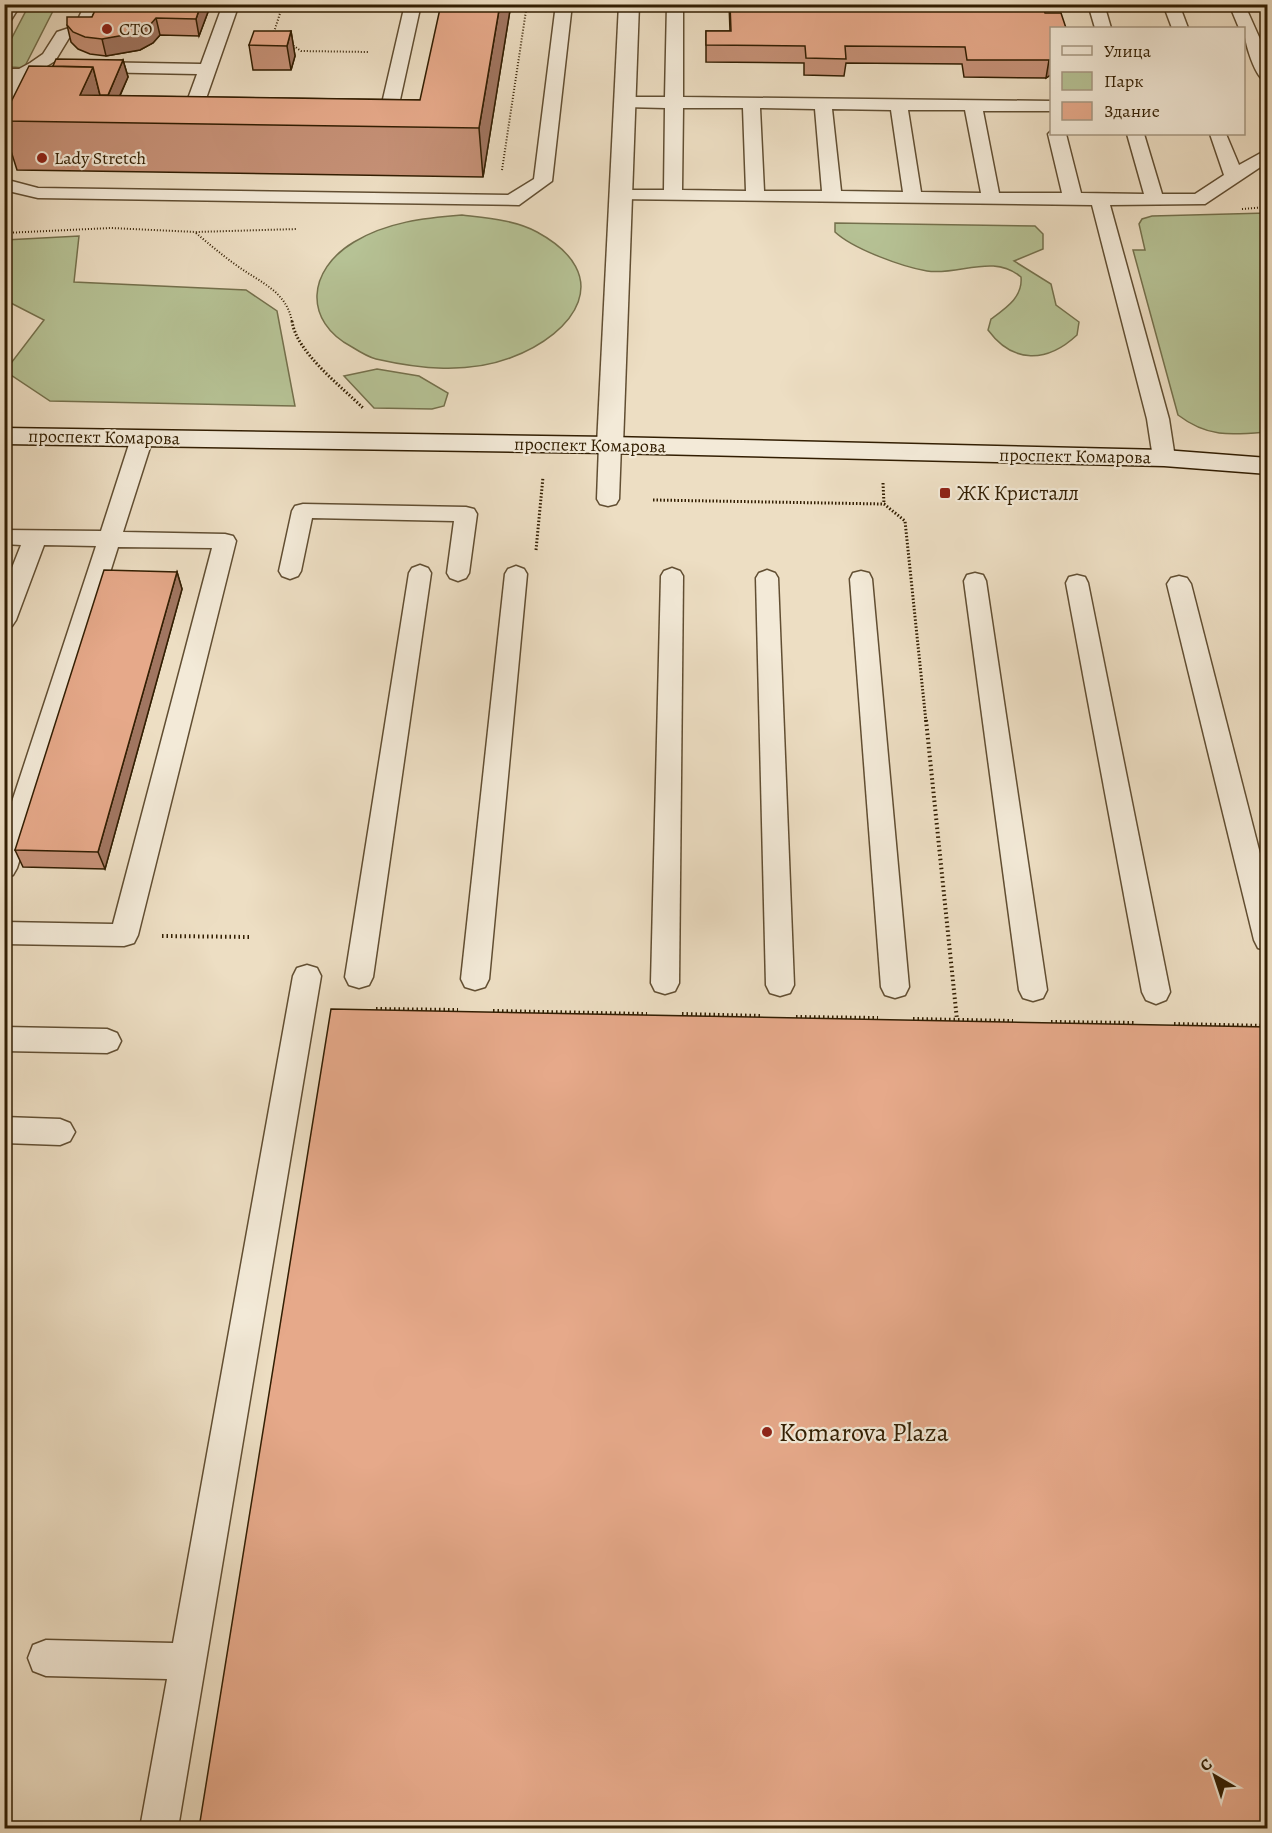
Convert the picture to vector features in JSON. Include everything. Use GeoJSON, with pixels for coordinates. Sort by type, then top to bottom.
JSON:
{"type":"FeatureCollection","features":[{"type":"Feature","properties":{"kind":"main road"},"geometry":{"type":"LineString","coordinates":[[4,16],[11,4]]}},
{"type":"Feature","properties":{"kind":"main road"},"geometry":{"type":"LineString","coordinates":[[610,445],[629,4]]}},
{"type":"Feature","properties":{"kind":"main road","name":"проспект Комарова"},"geometry":{"type":"LineString","coordinates":[[4,436],[610,445],[1169,458],[1268,466]]}},
{"type":"Feature","properties":{"kind":"main road","name":"проспект Комарова"},"geometry":{"type":"LineString","coordinates":[[1169,458],[1268,445]]}},
{"type":"Feature","properties":{"kind":"lane"},"geometry":{"type":"LineString","coordinates":[[4,110],[29,70],[49,57],[63,35],[82,29],[93,4]]}},
{"type":"Feature","properties":{"kind":"lane"},"geometry":{"type":"LineString","coordinates":[[225,115],[191,115],[231,4]]}},
{"type":"Feature","properties":{"kind":"lane"},"geometry":{"type":"LineString","coordinates":[[352,117],[387,118],[413,4]]}},
{"type":"Feature","properties":{"kind":"lane"},"geometry":{"type":"LineString","coordinates":[[4,184],[38,193],[512,201],[543,182],[564,4]]}},
{"type":"Feature","properties":{"kind":"lane"},"geometry":{"type":"LineString","coordinates":[[673,195],[675,4]]}},
{"type":"Feature","properties":{"kind":"lane"},"geometry":{"type":"LineString","coordinates":[[1096,4],[1103,27]]}},
{"type":"Feature","properties":{"kind":"lane"},"geometry":{"type":"LineString","coordinates":[[1171,4],[1180,27]]}},
{"type":"Feature","properties":{"kind":"lane"},"geometry":{"type":"LineString","coordinates":[[1268,5],[1237,5],[1268,78]]}},
{"type":"Feature","properties":{"kind":"lane"},"geometry":{"type":"LineString","coordinates":[[4,74],[29,70],[208,69]]}},
{"type":"Feature","properties":{"kind":"lane"},"geometry":{"type":"LineString","coordinates":[[625,102],[973,105],[1050,108]]}},
{"type":"Feature","properties":{"kind":"lane"},"geometry":{"type":"LineString","coordinates":[[751,103],[755,196]]}},
{"type":"Feature","properties":{"kind":"lane"},"geometry":{"type":"LineString","coordinates":[[823,104],[832,197]]}},
{"type":"Feature","properties":{"kind":"lane"},"geometry":{"type":"LineString","coordinates":[[899,105],[913,198]]}},
{"type":"Feature","properties":{"kind":"lane"},"geometry":{"type":"LineString","coordinates":[[973,105],[991,198]]}},
{"type":"Feature","properties":{"kind":"lane"},"geometry":{"type":"LineString","coordinates":[[1057,135],[1073,199]]}},
{"type":"Feature","properties":{"kind":"lane"},"geometry":{"type":"LineString","coordinates":[[1135,135],[1155,200]]}},
{"type":"Feature","properties":{"kind":"lane"},"geometry":{"type":"LineString","coordinates":[[1218,135],[1234,177]]}},
{"type":"Feature","properties":{"kind":"lane"},"geometry":{"type":"LineString","coordinates":[[621,195],[1200,200],[1268,154]]}},
{"type":"Feature","properties":{"kind":"lane"},"geometry":{"type":"LineString","coordinates":[[1100,200],[1169,458]]}},
{"type":"Feature","properties":{"kind":"lane"},"geometry":{"type":"LineString","coordinates":[[4,868],[142,438]]}},
{"type":"Feature","properties":{"kind":"lane"},"geometry":{"type":"LineString","coordinates":[[608,499],[610,445]]}},
{"type":"Feature","properties":{"kind":"lane"},"geometry":{"type":"LineString","coordinates":[[290,571],[303,512],[466,514],[458,573]]}},
{"type":"Feature","properties":{"kind":"lane"},"geometry":{"type":"LineString","coordinates":[[4,537],[225,541],[124,935],[4,933]]}},
{"type":"Feature","properties":{"kind":"lane"},"geometry":{"type":"LineString","coordinates":[[4,620],[34,538]]}},
{"type":"Feature","properties":{"kind":"lane"},"geometry":{"type":"LineString","coordinates":[[359,977],[420,573]]}},
{"type":"Feature","properties":{"kind":"lane"},"geometry":{"type":"LineString","coordinates":[[475,979],[516,574]]}},
{"type":"Feature","properties":{"kind":"lane"},"geometry":{"type":"LineString","coordinates":[[665,983],[672,576]]}},
{"type":"Feature","properties":{"kind":"lane"},"geometry":{"type":"LineString","coordinates":[[767,578],[780,985]]}},
{"type":"Feature","properties":{"kind":"lane"},"geometry":{"type":"LineString","coordinates":[[861,579],[895,987]]}},
{"type":"Feature","properties":{"kind":"lane"},"geometry":{"type":"LineString","coordinates":[[975,581],[1033,990]]}},
{"type":"Feature","properties":{"kind":"lane"},"geometry":{"type":"LineString","coordinates":[[1077,583],[1156,992]]}},
{"type":"Feature","properties":{"kind":"lane"},"geometry":{"type":"LineString","coordinates":[[1179,584],[1268,940]]}},
{"type":"Feature","properties":{"kind":"lane"},"geometry":{"type":"LineString","coordinates":[[159,1828],[307,976]]}},
{"type":"Feature","properties":{"kind":"lane"},"geometry":{"type":"LineString","coordinates":[[4,1040],[107,1041]]}},
{"type":"Feature","properties":{"kind":"lane"},"geometry":{"type":"LineString","coordinates":[[4,1130],[60,1132]]}},
{"type":"Feature","properties":{"kind":"lane"},"geometry":{"type":"LineString","coordinates":[[46,1658],[188,1661]]}},
{"type":"Feature","properties":{"kind":"path"},"geometry":{"type":"LineString","coordinates":[[265,32],[274,33],[283,4]]}},
{"type":"Feature","properties":{"kind":"path"},"geometry":{"type":"LineString","coordinates":[[502,173],[527,4]]}},
{"type":"Feature","properties":{"kind":"path"},"geometry":{"type":"LineString","coordinates":[[283,39],[301,51],[370,52]]}},
{"type":"Feature","properties":{"kind":"path"},"geometry":{"type":"LineString","coordinates":[[4,233],[111,228],[196,232],[299,229]]}},
{"type":"Feature","properties":{"kind":"path"},"geometry":{"type":"LineString","coordinates":[[196,232],[237,266],[272,288],[290,310],[293,330],[308,353],[368,413]]}},
{"type":"Feature","properties":{"kind":"path"},"geometry":{"type":"LineString","coordinates":[[536,553],[543,472]]}},
{"type":"Feature","properties":{"kind":"path"},"geometry":{"type":"LineString","coordinates":[[882,478],[884,504]]}},
{"type":"Feature","properties":{"kind":"path"},"geometry":{"type":"LineString","coordinates":[[653,500],[884,504],[905,521],[957,1020]]}},
{"type":"Feature","properties":{"kind":"path"},"geometry":{"type":"LineString","coordinates":[[166,936],[251,938]]}},
{"type":"Feature","properties":{"kind":"path"},"geometry":{"type":"LineString","coordinates":[[370,1008],[466,1010]]}},
{"type":"Feature","properties":{"kind":"path"},"geometry":{"type":"LineString","coordinates":[[490,1011],[657,1014]]}},
{"type":"Feature","properties":{"kind":"path"},"geometry":{"type":"LineString","coordinates":[[681,1014],[765,1016]]}},
{"type":"Feature","properties":{"kind":"path"},"geometry":{"type":"LineString","coordinates":[[789,1017],[885,1018]]}},
{"type":"Feature","properties":{"kind":"path"},"geometry":{"type":"LineString","coordinates":[[909,1019],[1017,1021]]}},
{"type":"Feature","properties":{"kind":"path"},"geometry":{"type":"LineString","coordinates":[[1041,1021],[1137,1023]]}},
{"type":"Feature","properties":{"kind":"path"},"geometry":{"type":"LineString","coordinates":[[1173,1024],[1268,1026]]}},
{"type":"Feature","properties":{"kind":"path"},"geometry":{"type":"LineString","coordinates":[[1245,1025],[1246,1034]]}},
{"type":"Feature","properties":{"kind":"green space"},"geometry":{"type":"Polygon","coordinates":[[[29,5],[56,5],[24,68],[12,67],[5,63],[5,51],[29,5]]]}},
{"type":"Feature","properties":{"kind":"green space"},"geometry":{"type":"Polygon","coordinates":[[[1267,213],[1267,432],[1231,434],[1210,431],[1178,415],[1133,250],[1145,250],[1139,224],[1142,219],[1152,216],[1267,213]]]}},
{"type":"Feature","properties":{"kind":"green space"},"geometry":{"type":"Polygon","coordinates":[[[462,215],[501,220],[537,232],[561,249],[576,266],[581,284],[578,302],[569,318],[554,334],[534,347],[494,363],[443,368],[409,365],[370,357],[336,336],[325,324],[319,310],[317,295],[320,281],[327,267],[338,253],[367,235],[393,225],[462,215]]]}},
{"type":"Feature","properties":{"kind":"green space"},"geometry":{"type":"Polygon","coordinates":[[[835,223],[1035,226],[1043,234],[1043,249],[1014,261],[1051,284],[1056,305],[1079,322],[1077,335],[1054,351],[1042,355],[1019,354],[1008,349],[988,330],[991,319],[1008,306],[1016,296],[1021,277],[1010,270],[999,267],[975,267],[939,272],[905,266],[854,245],[835,232],[835,223]]]}},
{"type":"Feature","properties":{"kind":"green space"},"geometry":{"type":"Polygon","coordinates":[[[79,236],[74,282],[246,290],[277,311],[295,406],[50,401],[5,371],[44,320],[5,300],[5,240],[79,236]]]}},
{"type":"Feature","properties":{"kind":"green space"},"geometry":{"type":"Polygon","coordinates":[[[377,369],[419,376],[448,393],[444,406],[432,409],[374,408],[344,376],[377,369]]]}},
{"type":"Feature","properties":{"kind":"building"},"geometry":{"type":"Polygon","coordinates":[[[98,4],[201,4],[196,19],[156,18],[149,26],[136,33],[102,39],[85,37],[73,32],[67,25],[67,17],[92,17],[98,4]]]}},
{"type":"Feature","properties":{"kind":"building"},"geometry":{"type":"Polygon","coordinates":[[[441,4],[500,4],[479,128],[4,121],[4,116],[29,66],[93,67],[80,95],[420,100],[441,4]]]}},
{"type":"Feature","properties":{"kind":"building"},"geometry":{"type":"Polygon","coordinates":[[[730,4],[1042,4],[1045,13],[1061,13],[1066,27],[1050,27],[1049,60],[967,60],[965,47],[845,46],[846,59],[806,58],[805,46],[706,45],[706,31],[731,31],[730,4]]]}},
{"type":"Feature","properties":{"kind":"building"},"geometry":{"type":"Polygon","coordinates":[[[254,31],[291,31],[287,46],[249,45],[254,31]]]}},
{"type":"Feature","properties":{"kind":"building"},"geometry":{"type":"Polygon","coordinates":[[[56,59],[123,60],[108,95],[100,95],[93,67],[53,66],[56,59]]]}},
{"type":"Feature","properties":{"kind":"building"},"geometry":{"type":"Polygon","coordinates":[[[104,570],[177,572],[98,852],[15,850],[104,570]]]}},
{"type":"Feature","properties":{"kind":"building","name":"Komarova Plaza"},"geometry":{"type":"Polygon","coordinates":[[[331,1009],[1268,1027],[1268,1828],[199,1828],[331,1009]]]}},
{"type":"Feature","properties":{"kind":"place","name":"СТО"},"geometry":{"type":"Point","coordinates":[107,29]}},
{"type":"Feature","properties":{"kind":"place","name":"Lady Stretch"},"geometry":{"type":"Point","coordinates":[42,158]}},
{"type":"Feature","properties":{"kind":"place","name":"ЖК Кристалл"},"geometry":{"type":"Point","coordinates":[945,493]}},
{"type":"Feature","properties":{"kind":"place","name":"Komarova Plaza"},"geometry":{"type":"Point","coordinates":[767,1432]}}]}
